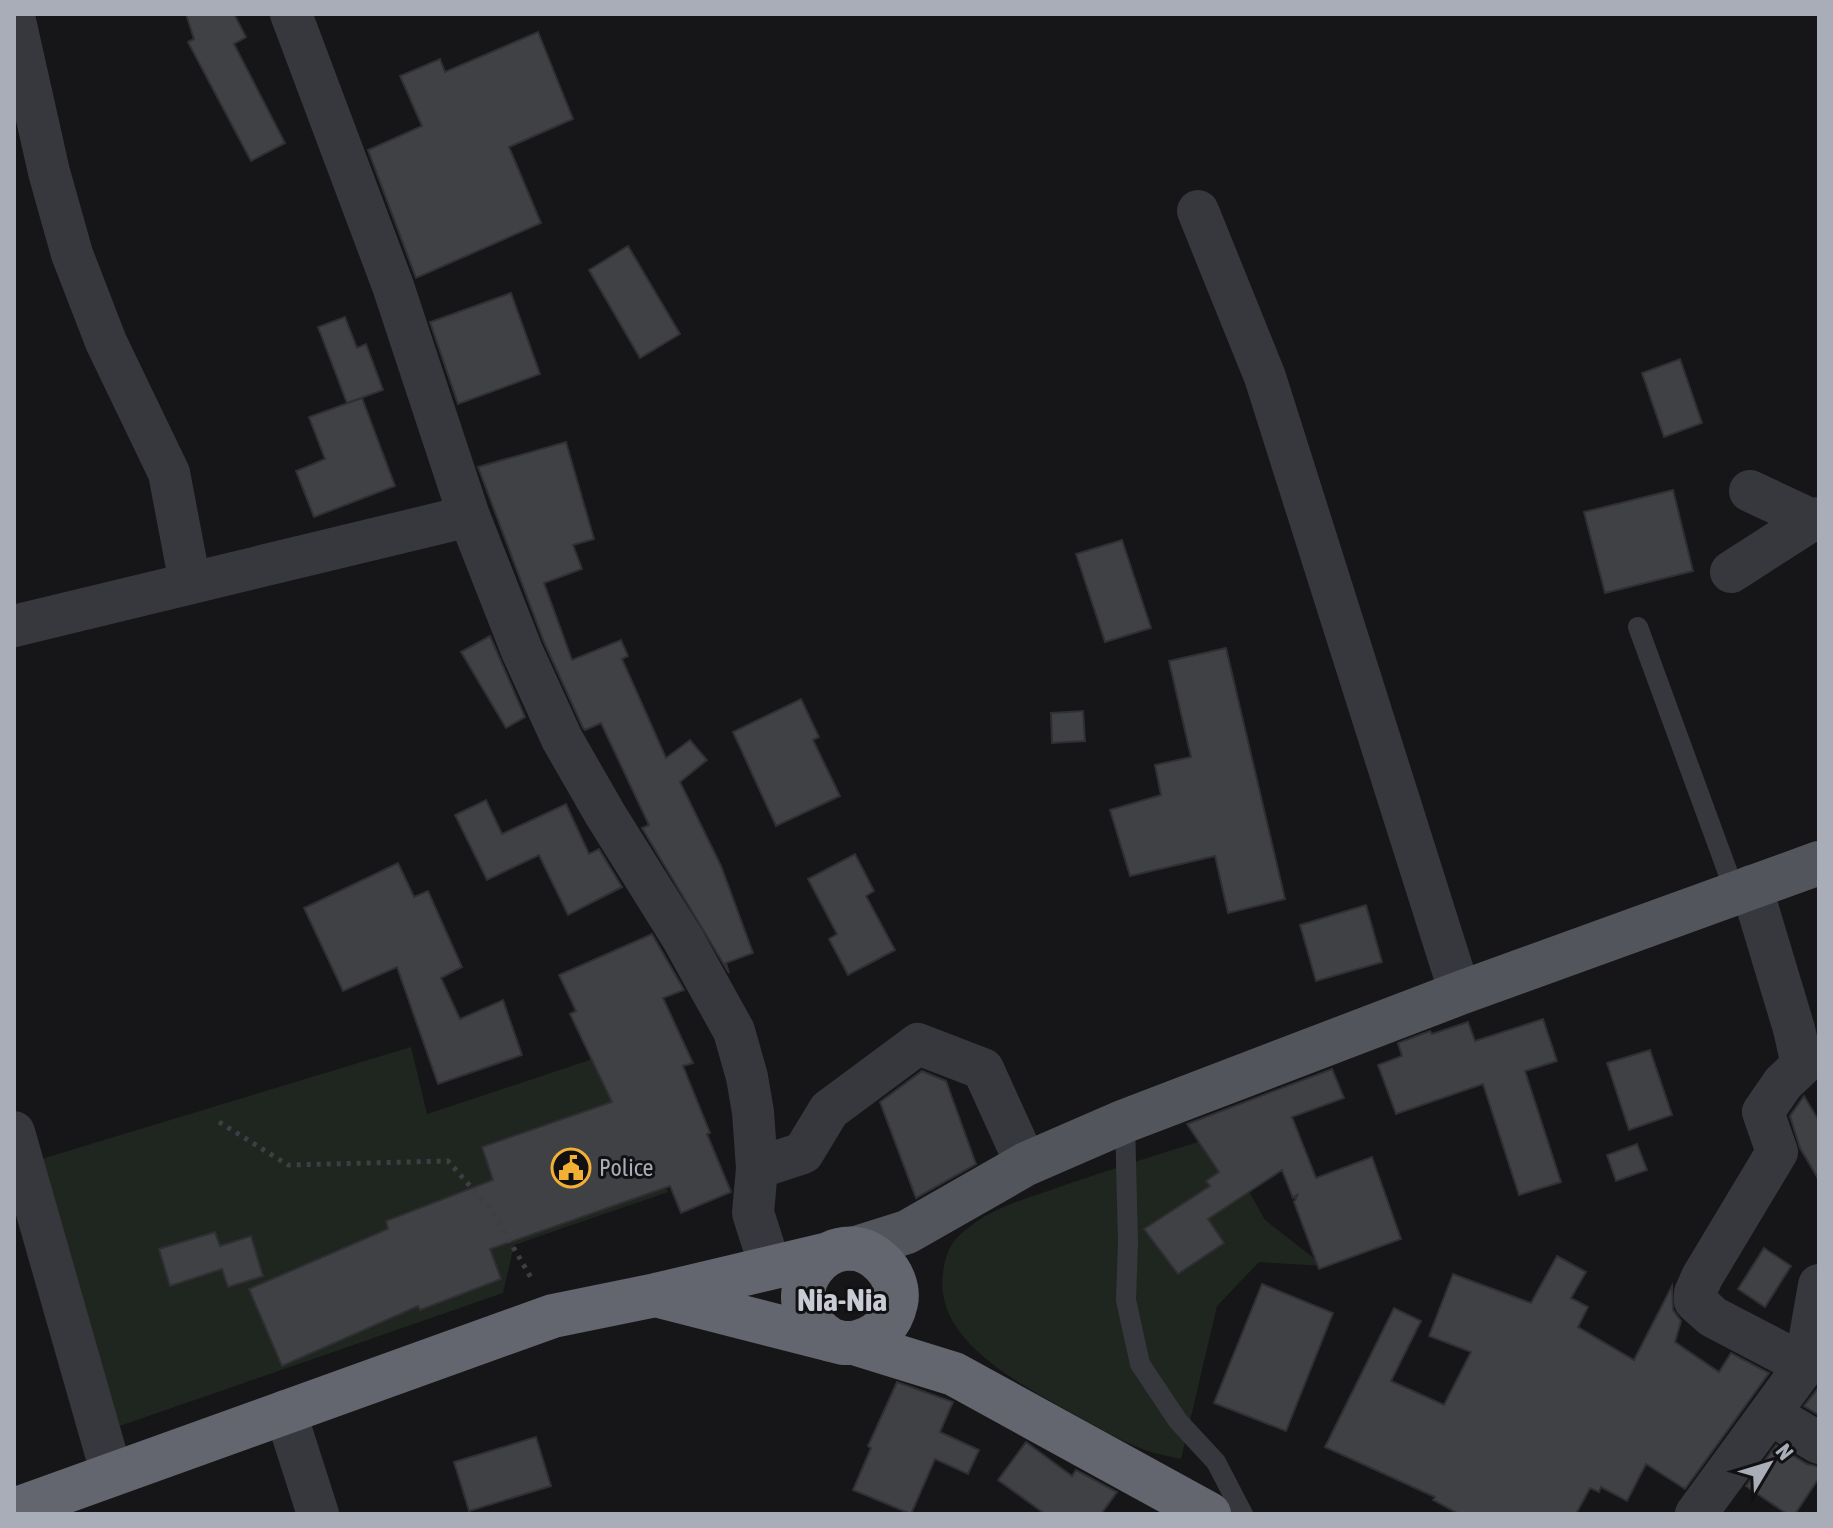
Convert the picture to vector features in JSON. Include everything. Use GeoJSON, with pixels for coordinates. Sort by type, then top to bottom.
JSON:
{"type":"FeatureCollection","features":[{"type":"Feature","properties":{"kind":"highway"},"geometry":{"type":"LineString","coordinates":[[14,1510],[553,1316],[656,1295],[770,1266],[841,1252],[877,1258],[894,1279],[897,1296],[892,1317],[881,1332],[869,1340],[843,1342],[810,1323],[802,1298],[809,1272],[817,1262],[841,1252]]}},
{"type":"Feature","properties":{"kind":"highway"},"geometry":{"type":"LineString","coordinates":[[656,1295],[843,1342],[954,1374],[1209,1514]]}},
{"type":"Feature","properties":{"kind":"highway"},"geometry":{"type":"LineString","coordinates":[[897,1296],[954,1374]]}},
{"type":"Feature","properties":{"kind":"main road"},"geometry":{"type":"LineString","coordinates":[[841,1252],[907,1232],[1026,1164],[1125,1121],[1460,993],[1819,863]]}},
{"type":"Feature","properties":{"kind":"main road"},"geometry":{"type":"LineString","coordinates":[[897,1296],[907,1232]]}},
{"type":"Feature","properties":{"kind":"street"},"geometry":{"type":"LineString","coordinates":[[291,14],[393,286],[469,516],[522,651],[562,739],[683,939],[734,1031],[749,1089],[757,1168],[753,1213],[770,1266]]}},
{"type":"Feature","properties":{"kind":"street"},"geometry":{"type":"LineString","coordinates":[[14,16],[49,172],[72,254],[106,342],[169,473],[190,583]]}},
{"type":"Feature","properties":{"kind":"street"},"geometry":{"type":"LineString","coordinates":[[1198,211],[1265,377],[1460,993]]}},
{"type":"Feature","properties":{"kind":"street"},"geometry":{"type":"LineString","coordinates":[[1750,491],[1815,519]]}},
{"type":"Feature","properties":{"kind":"street"},"geometry":{"type":"LineString","coordinates":[[14,626],[469,516]]}},
{"type":"Feature","properties":{"kind":"street"},"geometry":{"type":"LineString","coordinates":[[1731,572],[1815,519]]}},
{"type":"Feature","properties":{"kind":"street"},"geometry":{"type":"LineString","coordinates":[[1743,889],[1794,1029],[1802,1065],[1783,1083],[1763,1112],[1777,1152],[1702,1277],[1695,1301],[1713,1317],[1805,1365]]}},
{"type":"Feature","properties":{"kind":"street"},"geometry":{"type":"LineString","coordinates":[[757,1168],[803,1153],[829,1110],[918,1044],[983,1069],[1026,1164]]}},
{"type":"Feature","properties":{"kind":"street"},"geometry":{"type":"LineString","coordinates":[[14,1132],[112,1475]]}},
{"type":"Feature","properties":{"kind":"street"},"geometry":{"type":"LineString","coordinates":[[1696,1514],[1805,1365],[1819,1285]]}},
{"type":"Feature","properties":{"kind":"street"},"geometry":{"type":"LineString","coordinates":[[285,1411],[318,1514]]}},
{"type":"Feature","properties":{"kind":"street"},"geometry":{"type":"LineString","coordinates":[[1770,1414],[1819,1443]]}},
{"type":"Feature","properties":{"kind":"lane"},"geometry":{"type":"LineString","coordinates":[[1638,627],[1743,889]]}},
{"type":"Feature","properties":{"kind":"lane"},"geometry":{"type":"LineString","coordinates":[[1125,1121],[1126,1300],[1140,1364],[1178,1421],[1216,1462],[1243,1514]]}},
{"type":"Feature","properties":{"kind":"path"},"geometry":{"type":"LineString","coordinates":[[219,1122],[288,1165],[448,1161],[492,1211],[553,1316]]}},
{"type":"Feature","properties":{"kind":"shaded area"},"geometry":{"type":"Polygon","coordinates":[[[411,1047],[427,1114],[617,1051],[668,1192],[514,1245],[503,1293],[111,1429],[38,1160],[411,1047]]]}},
{"type":"Feature","properties":{"kind":"shaded area"},"geometry":{"type":"Polygon","coordinates":[[[1230,1133],[1238,1172],[1265,1220],[1324,1266],[1259,1262],[1217,1306],[1181,1459],[1136,1446],[1070,1412],[1006,1374],[984,1358],[966,1339],[952,1319],[944,1297],[943,1273],[950,1247],[966,1229],[978,1220],[1020,1201],[1230,1133]]]}},
{"type":"Feature","properties":{"kind":"building"},"geometry":{"type":"Polygon","coordinates":[[[186,14],[234,14],[246,37],[234,44],[285,143],[251,161],[188,42],[194,39],[186,14]]]}},
{"type":"Feature","properties":{"kind":"building"},"geometry":{"type":"Polygon","coordinates":[[[538,32],[573,119],[509,147],[541,223],[416,278],[368,150],[422,126],[400,76],[440,59],[445,72],[538,32]]]}},
{"type":"Feature","properties":{"kind":"building"},"geometry":{"type":"Polygon","coordinates":[[[628,246],[680,334],[640,358],[589,270],[628,246]]]}},
{"type":"Feature","properties":{"kind":"building"},"geometry":{"type":"Polygon","coordinates":[[[511,293],[540,374],[458,404],[430,322],[511,293]]]}},
{"type":"Feature","properties":{"kind":"building"},"geometry":{"type":"Polygon","coordinates":[[[345,317],[357,348],[366,344],[383,390],[347,403],[318,327],[345,317]]]}},
{"type":"Feature","properties":{"kind":"building"},"geometry":{"type":"Polygon","coordinates":[[[1680,359],[1702,423],[1664,437],[1642,373],[1680,359]]]}},
{"type":"Feature","properties":{"kind":"building"},"geometry":{"type":"Polygon","coordinates":[[[362,398],[395,486],[314,517],[296,471],[325,459],[309,417],[362,398]]]}},
{"type":"Feature","properties":{"kind":"building"},"geometry":{"type":"Polygon","coordinates":[[[566,442],[594,539],[573,545],[582,569],[544,583],[572,660],[621,640],[628,656],[622,659],[666,758],[690,740],[707,760],[680,782],[721,866],[753,953],[726,963],[729,973],[642,828],[649,825],[601,723],[585,730],[583,728],[544,642],[478,467],[566,442]]]}},
{"type":"Feature","properties":{"kind":"building"},"geometry":{"type":"Polygon","coordinates":[[[1673,490],[1693,571],[1605,593],[1584,512],[1673,490]]]}},
{"type":"Feature","properties":{"kind":"building"},"geometry":{"type":"Polygon","coordinates":[[[1122,540],[1151,628],[1105,642],[1076,554],[1122,540]]]}},
{"type":"Feature","properties":{"kind":"building"},"geometry":{"type":"Polygon","coordinates":[[[490,636],[525,717],[506,728],[461,652],[490,636]]]}},
{"type":"Feature","properties":{"kind":"building"},"geometry":{"type":"Polygon","coordinates":[[[1226,648],[1285,899],[1228,913],[1215,856],[1130,876],[1110,810],[1161,795],[1155,765],[1191,757],[1169,661],[1226,648]]]}},
{"type":"Feature","properties":{"kind":"building"},"geometry":{"type":"Polygon","coordinates":[[[801,699],[819,737],[813,740],[840,796],[776,826],[733,732],[801,699]]]}},
{"type":"Feature","properties":{"kind":"building"},"geometry":{"type":"Polygon","coordinates":[[[1083,711],[1085,741],[1052,743],[1051,713],[1083,711]]]}},
{"type":"Feature","properties":{"kind":"building"},"geometry":{"type":"Polygon","coordinates":[[[486,800],[502,834],[566,804],[589,854],[599,849],[622,887],[568,915],[539,855],[487,880],[455,815],[486,800]]]}},
{"type":"Feature","properties":{"kind":"building"},"geometry":{"type":"Polygon","coordinates":[[[855,854],[874,891],[866,896],[895,950],[848,975],[829,939],[837,934],[808,879],[855,854]]]}},
{"type":"Feature","properties":{"kind":"building"},"geometry":{"type":"Polygon","coordinates":[[[398,863],[414,897],[428,891],[462,967],[441,978],[460,1019],[503,1000],[522,1055],[438,1084],[397,967],[343,991],[304,908],[398,863]]]}},
{"type":"Feature","properties":{"kind":"building"},"geometry":{"type":"Polygon","coordinates":[[[1366,905],[1382,962],[1316,981],[1300,925],[1366,905]]]}},
{"type":"Feature","properties":{"kind":"building"},"geometry":{"type":"Polygon","coordinates":[[[652,934],[684,990],[663,998],[693,1063],[683,1066],[731,1192],[681,1213],[670,1186],[490,1249],[501,1279],[420,1310],[418,1306],[282,1366],[249,1289],[388,1229],[386,1221],[493,1180],[482,1147],[612,1102],[570,1014],[576,1011],[559,975],[652,934]]]}},
{"type":"Feature","properties":{"kind":"building"},"geometry":{"type":"Polygon","coordinates":[[[1543,1019],[1557,1061],[1525,1071],[1561,1182],[1519,1195],[1483,1084],[1396,1114],[1378,1065],[1402,1056],[1398,1043],[1430,1031],[1432,1034],[1468,1022],[1475,1041],[1543,1019]]]}},
{"type":"Feature","properties":{"kind":"building"},"geometry":{"type":"Polygon","coordinates":[[[1650,1050],[1672,1115],[1629,1130],[1607,1063],[1650,1050]]]}},
{"type":"Feature","properties":{"kind":"building"},"geometry":{"type":"Polygon","coordinates":[[[1332,1069],[1344,1098],[1292,1117],[1316,1178],[1372,1157],[1401,1239],[1319,1269],[1294,1202],[1298,1194],[1293,1198],[1282,1170],[1208,1219],[1224,1243],[1178,1274],[1144,1229],[1210,1186],[1206,1181],[1219,1172],[1187,1124],[1332,1069]]]}},
{"type":"Feature","properties":{"kind":"building"},"geometry":{"type":"Polygon","coordinates":[[[922,1071],[946,1081],[976,1164],[916,1198],[880,1102],[922,1071]]]}},
{"type":"Feature","properties":{"kind":"building"},"geometry":{"type":"Polygon","coordinates":[[[1804,1096],[1819,1121],[1819,1180],[1800,1148],[1790,1116],[1804,1096]]]}},
{"type":"Feature","properties":{"kind":"building"},"geometry":{"type":"Polygon","coordinates":[[[1637,1144],[1647,1170],[1616,1181],[1607,1155],[1637,1144]]]}},
{"type":"Feature","properties":{"kind":"building"},"geometry":{"type":"Polygon","coordinates":[[[215,1232],[220,1246],[251,1236],[263,1276],[228,1287],[222,1269],[170,1286],[159,1249],[215,1232]]]}},
{"type":"Feature","properties":{"kind":"building"},"geometry":{"type":"Polygon","coordinates":[[[1764,1248],[1791,1266],[1765,1307],[1738,1289],[1764,1248]]]}},
{"type":"Feature","properties":{"kind":"building"},"geometry":{"type":"Polygon","coordinates":[[[1557,1256],[1586,1272],[1571,1298],[1588,1307],[1578,1327],[1634,1360],[1672,1286],[1673,1310],[1681,1321],[1675,1342],[1719,1372],[1731,1353],[1769,1373],[1685,1489],[1646,1464],[1627,1501],[1601,1487],[1599,1492],[1590,1488],[1576,1514],[1459,1514],[1433,1500],[1435,1497],[1325,1447],[1394,1308],[1421,1321],[1391,1381],[1444,1405],[1471,1352],[1429,1336],[1453,1274],[1531,1303],[1557,1256]]]}},
{"type":"Feature","properties":{"kind":"building"},"geometry":{"type":"Polygon","coordinates":[[[1262,1284],[1333,1313],[1286,1431],[1214,1403],[1262,1284]]]}},
{"type":"Feature","properties":{"kind":"building"},"geometry":{"type":"Polygon","coordinates":[[[897,1382],[953,1402],[940,1432],[979,1450],[968,1474],[935,1459],[911,1514],[853,1490],[871,1448],[868,1446],[897,1382]]]}},
{"type":"Feature","properties":{"kind":"building"},"geometry":{"type":"Polygon","coordinates":[[[1819,1387],[1819,1415],[1804,1406],[1819,1387]]]}},
{"type":"Feature","properties":{"kind":"building"},"geometry":{"type":"Polygon","coordinates":[[[536,1437],[551,1486],[469,1511],[454,1462],[536,1437]]]}},
{"type":"Feature","properties":{"kind":"building"},"geometry":{"type":"Polygon","coordinates":[[[1026,1442],[1072,1476],[1076,1470],[1117,1492],[1101,1514],[1045,1514],[998,1480],[1026,1442]]]}},
{"type":"Feature","properties":{"kind":"building"},"geometry":{"type":"Polygon","coordinates":[[[1776,1445],[1807,1464],[1819,1467],[1819,1478],[1795,1514],[1787,1514],[1746,1486],[1776,1445]]]}},
{"type":"Feature","properties":{"kind":"place","name":"Police"},"geometry":{"type":"Point","coordinates":[571,1168]}},
{"type":"Feature","properties":{"kind":"district","name":"Nia-Nia"},"geometry":{"type":"Point","coordinates":[842,1300]}}]}
